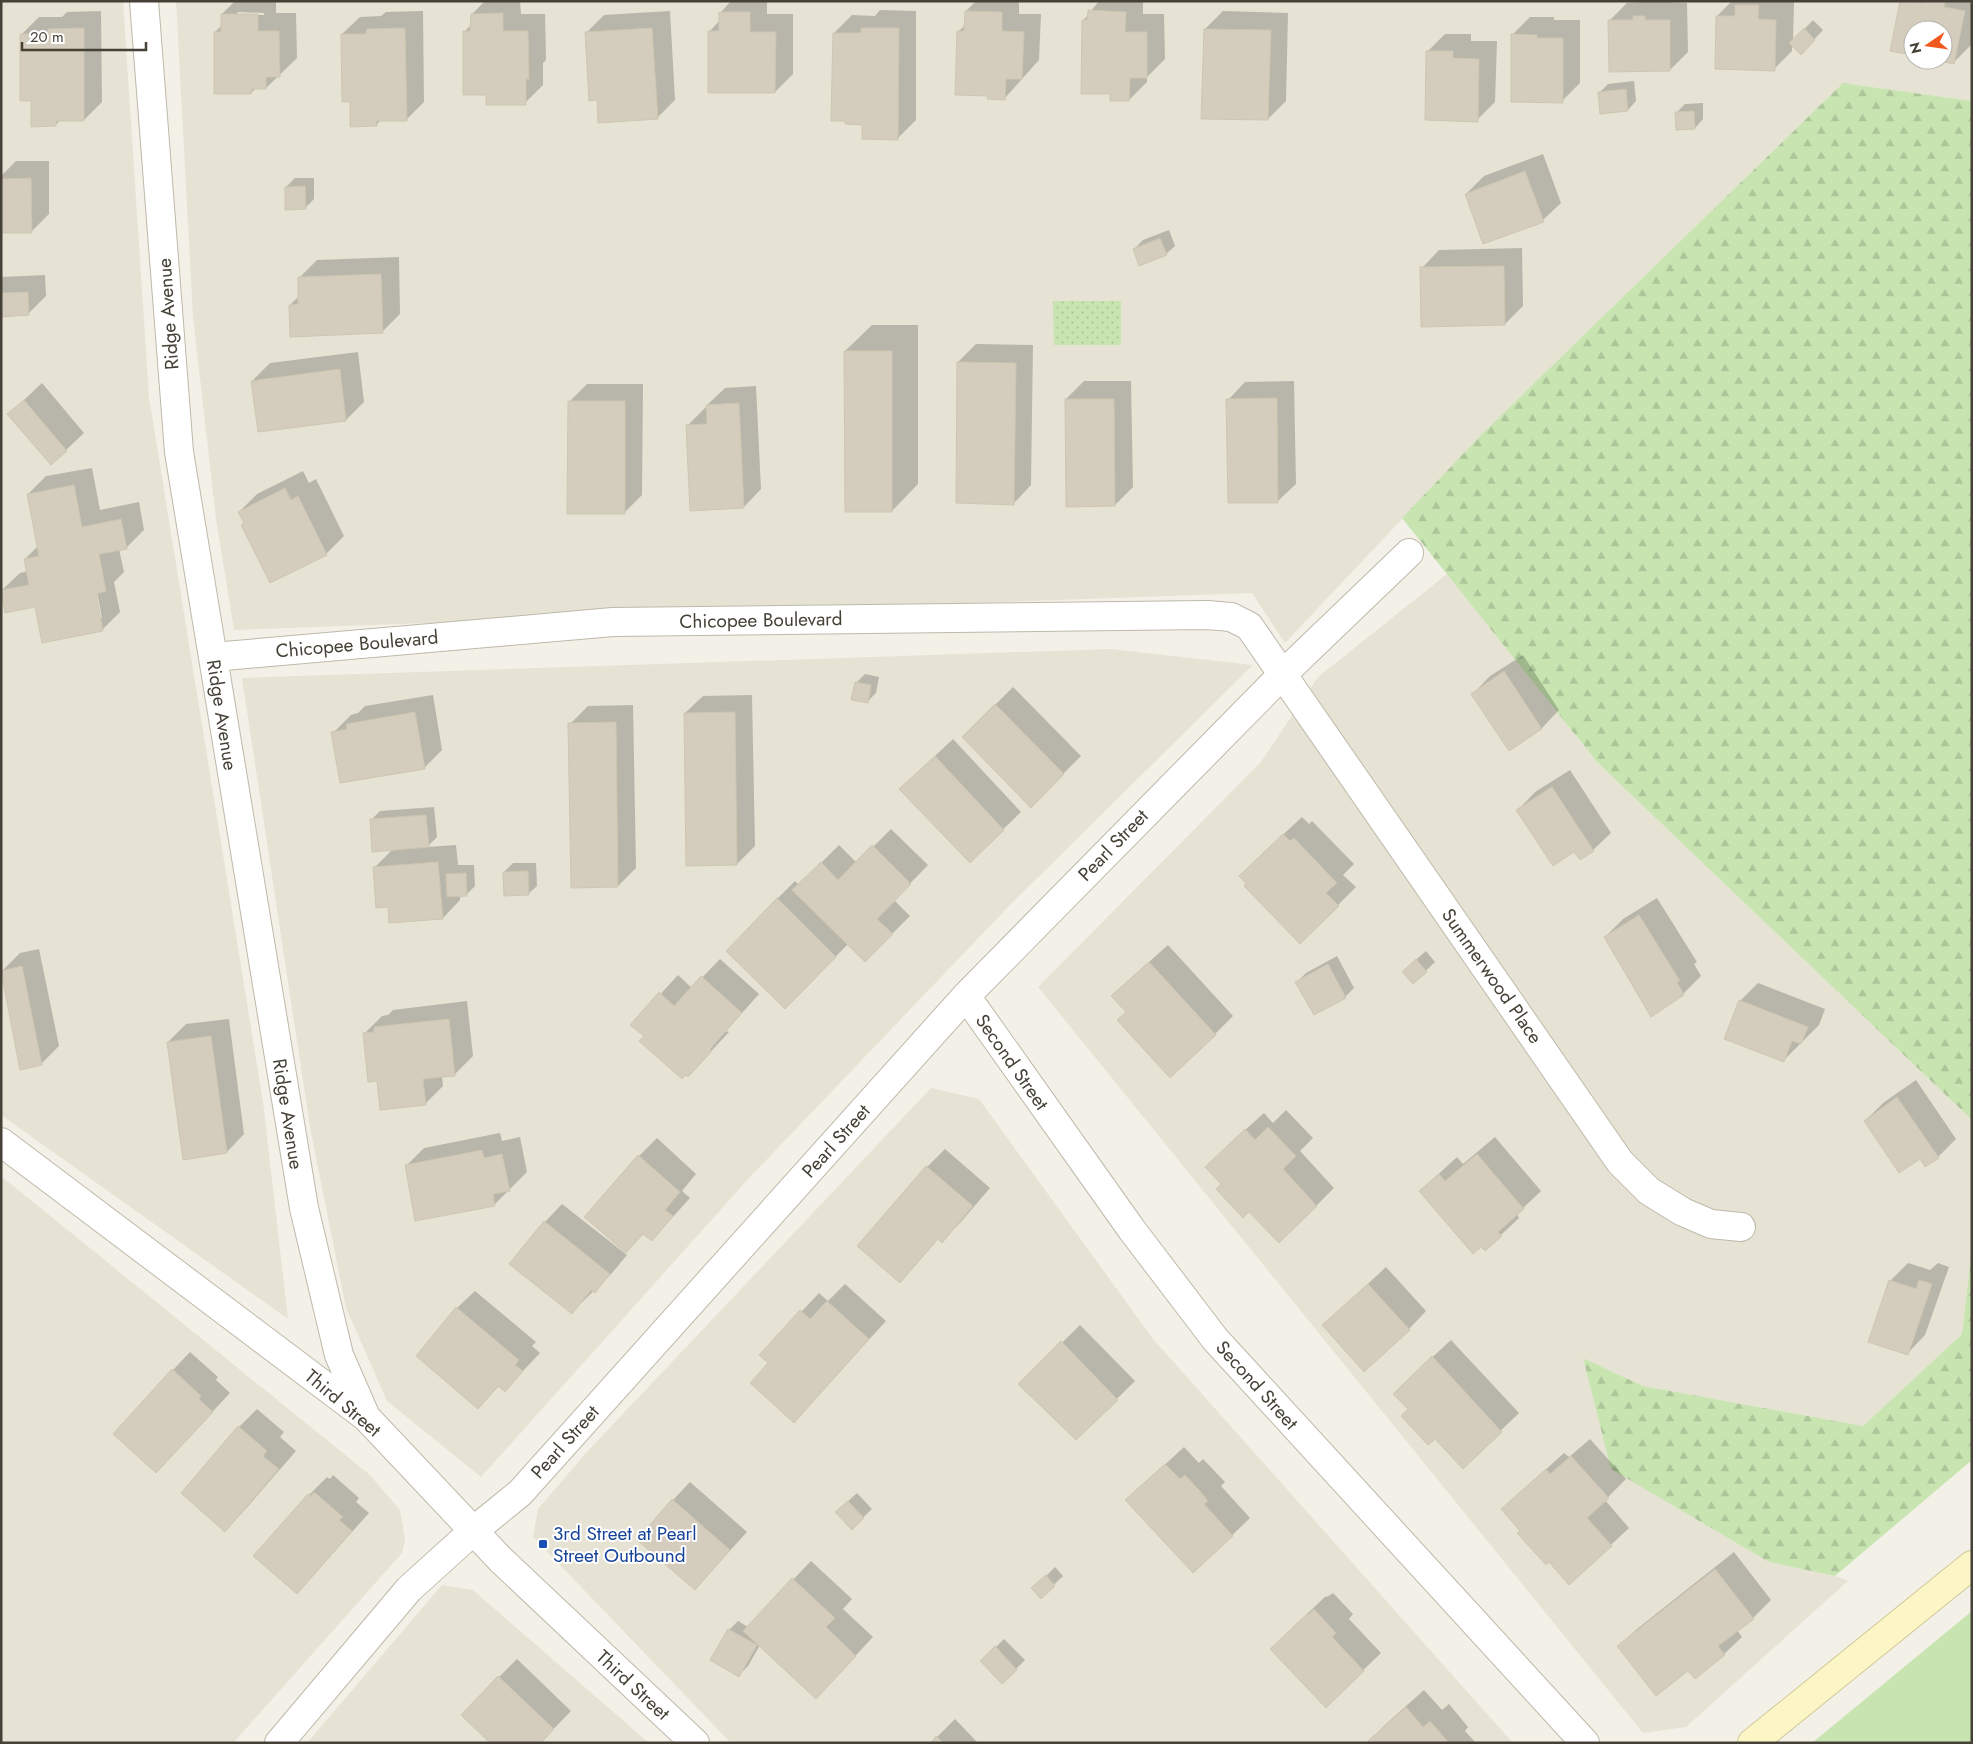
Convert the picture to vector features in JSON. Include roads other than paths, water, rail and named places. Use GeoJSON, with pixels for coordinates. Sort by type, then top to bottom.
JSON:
{"type":"FeatureCollection","features":[{"type":"Feature","properties":{"kind":"street","name":"Ridge Avenue"},"geometry":{"type":"LineString","coordinates":[[144,1],[179,452],[304,1208],[339,1354],[366,1417]]}},
{"type":"Feature","properties":{"kind":"street","name":"Pearl Street"},"geometry":{"type":"LineString","coordinates":[[278,1743],[409,1589],[472,1532],[520,1493],[966,996],[1283,674],[1409,553]]}},
{"type":"Feature","properties":{"kind":"street","name":"Chicopee Boulevard"},"geometry":{"type":"LineString","coordinates":[[213,657],[613,622],[1207,615],[1231,616],[1249,626],[1283,674]]}},
{"type":"Feature","properties":{"kind":"street","name":"Summerwood Place"},"geometry":{"type":"LineString","coordinates":[[1283,674],[1620,1162],[1649,1191],[1683,1212],[1711,1224],[1741,1227]]}},
{"type":"Feature","properties":{"kind":"street","name":"Second Street"},"geometry":{"type":"LineString","coordinates":[[966,996],[1132,1230],[1215,1339],[1585,1743]]}},
{"type":"Feature","properties":{"kind":"street","name":"Third Street"},"geometry":{"type":"LineString","coordinates":[[1,1142],[366,1417],[472,1532],[695,1743]]}},
{"type":"Feature","properties":{"kind":"street"},"geometry":{"type":"LineString","coordinates":[[1752,1743],[1972,1565]]}},
{"type":"Feature","properties":{"kind":"place","name":"3rd Street at Pearl Street Outbound"},"geometry":{"type":"Point","coordinates":[543,1544]}}]}
